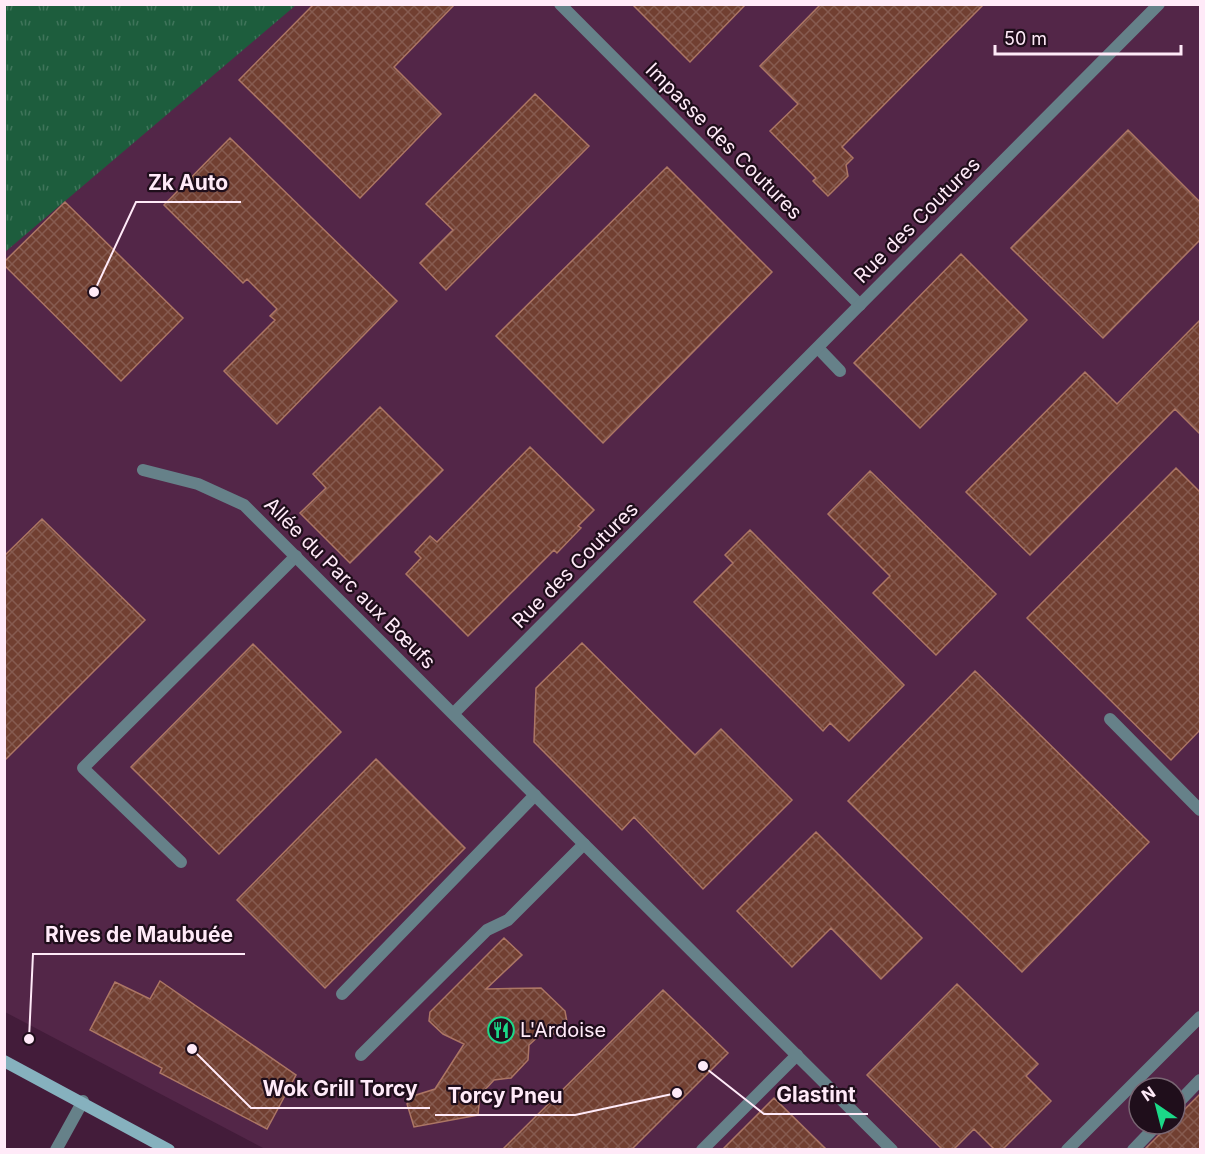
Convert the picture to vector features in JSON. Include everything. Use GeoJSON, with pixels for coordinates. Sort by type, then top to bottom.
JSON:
{"type":"FeatureCollection","features":[{"type":"Feature","properties":{"kind":"street","name":"Impasse des Coutures"},"geometry":{"type":"LineString","coordinates":[[560,4],[860,305]]}},
{"type":"Feature","properties":{"kind":"street","name":"Rue des Coutures"},"geometry":{"type":"LineString","coordinates":[[453,714],[1159,4]]}},
{"type":"Feature","properties":{"kind":"street"},"geometry":{"type":"LineString","coordinates":[[818,348],[840,371]]}},
{"type":"Feature","properties":{"kind":"street","name":"Allée du Parc aux Bœufs"},"geometry":{"type":"LineString","coordinates":[[143,470],[198,484],[244,505],[453,714]]}},
{"type":"Feature","properties":{"kind":"street"},"geometry":{"type":"LineString","coordinates":[[181,862],[83,768],[296,556]]}},
{"type":"Feature","properties":{"kind":"street"},"geometry":{"type":"LineString","coordinates":[[453,714],[892,1149]]}},
{"type":"Feature","properties":{"kind":"street"},"geometry":{"type":"LineString","coordinates":[[1110,719],[1200,810]]}},
{"type":"Feature","properties":{"kind":"street"},"geometry":{"type":"LineString","coordinates":[[342,994],[535,795]]}},
{"type":"Feature","properties":{"kind":"street"},"geometry":{"type":"LineString","coordinates":[[361,1055],[487,930],[508,920],[584,844]]}},
{"type":"Feature","properties":{"kind":"street"},"geometry":{"type":"LineString","coordinates":[[1067,1149],[1200,1017]]}},
{"type":"Feature","properties":{"kind":"street"},"geometry":{"type":"LineString","coordinates":[[702,1149],[797,1055]]}},
{"type":"Feature","properties":{"kind":"street"},"geometry":{"type":"LineString","coordinates":[[4,1061],[169,1149]]}},
{"type":"Feature","properties":{"kind":"street"},"geometry":{"type":"LineString","coordinates":[[1187,1094],[1200,1080]]}},
{"type":"Feature","properties":{"kind":"street"},"geometry":{"type":"LineString","coordinates":[[56,1149],[82,1101]]}},
{"type":"Feature","properties":{"kind":"street"},"geometry":{"type":"LineString","coordinates":[[1133,1149],[1146,1136]]}},
{"type":"Feature","properties":{"kind":"shaded area"},"geometry":{"type":"Polygon","coordinates":[[[4,5],[1200,5],[1200,1149],[265,1149],[5,1012],[4,5]]]}},
{"type":"Feature","properties":{"kind":"green space"},"geometry":{"type":"Polygon","coordinates":[[[5,4],[296,4],[296,5],[5,252],[5,4]]]}},
{"type":"Feature","properties":{"kind":"building"},"geometry":{"type":"Polygon","coordinates":[[[314,4],[455,4],[394,67],[441,114],[360,198],[239,80],[314,4]]]}},
{"type":"Feature","properties":{"kind":"building"},"geometry":{"type":"Polygon","coordinates":[[[632,4],[746,4],[690,62],[632,4]]]}},
{"type":"Feature","properties":{"kind":"building"},"geometry":{"type":"Polygon","coordinates":[[[821,4],[984,4],[842,147],[853,158],[846,165],[848,176],[828,196],[813,181],[816,178],[770,131],[798,104],[760,66],[821,4]]]}},
{"type":"Feature","properties":{"kind":"building"},"geometry":{"type":"Polygon","coordinates":[[[535,94],[589,146],[446,290],[420,263],[453,230],[426,204],[535,94]]]}},
{"type":"Feature","properties":{"kind":"building"},"geometry":{"type":"Polygon","coordinates":[[[1128,130],[1200,202],[1200,240],[1103,338],[1011,248],[1128,130]]]}},
{"type":"Feature","properties":{"kind":"building"},"geometry":{"type":"Polygon","coordinates":[[[230,138],[397,301],[277,424],[224,371],[275,320],[270,316],[277,309],[247,279],[243,283],[164,205],[230,138]]]}},
{"type":"Feature","properties":{"kind":"building"},"geometry":{"type":"Polygon","coordinates":[[[667,167],[772,272],[603,443],[496,336],[667,167]]]}},
{"type":"Feature","properties":{"kind":"building"},"geometry":{"type":"Polygon","coordinates":[[[65,202],[183,318],[121,381],[4,265],[4,262],[65,202]]]}},
{"type":"Feature","properties":{"kind":"building"},"geometry":{"type":"Polygon","coordinates":[[[961,254],[1027,320],[920,428],[854,363],[961,254]]]}},
{"type":"Feature","properties":{"kind":"building"},"geometry":{"type":"Polygon","coordinates":[[[1200,320],[1200,434],[1175,409],[1030,555],[966,492],[1085,372],[1117,404],[1200,320]]]}},
{"type":"Feature","properties":{"kind":"building"},"geometry":{"type":"Polygon","coordinates":[[[380,407],[443,470],[350,563],[300,513],[326,488],[313,474],[380,407]]]}},
{"type":"Feature","properties":{"kind":"building"},"geometry":{"type":"Polygon","coordinates":[[[530,447],[594,510],[578,526],[581,528],[557,553],[554,550],[468,636],[406,574],[421,558],[415,552],[430,536],[437,542],[530,447]]]}},
{"type":"Feature","properties":{"kind":"building"},"geometry":{"type":"Polygon","coordinates":[[[1176,468],[1200,492],[1200,730],[1171,760],[1027,618],[1176,468]]]}},
{"type":"Feature","properties":{"kind":"building"},"geometry":{"type":"Polygon","coordinates":[[[870,471],[996,594],[936,655],[873,593],[890,576],[828,514],[870,471]]]}},
{"type":"Feature","properties":{"kind":"building"},"geometry":{"type":"Polygon","coordinates":[[[42,519],[145,620],[4,761],[4,556],[42,519]]]}},
{"type":"Feature","properties":{"kind":"building"},"geometry":{"type":"Polygon","coordinates":[[[750,530],[904,685],[849,741],[830,723],[823,731],[694,602],[733,563],[725,555],[750,530]]]}},
{"type":"Feature","properties":{"kind":"building"},"geometry":{"type":"Polygon","coordinates":[[[582,643],[695,755],[721,729],[792,800],[703,889],[634,817],[622,830],[534,742],[536,688],[582,643]]]}},
{"type":"Feature","properties":{"kind":"building"},"geometry":{"type":"Polygon","coordinates":[[[253,644],[341,732],[219,854],[131,767],[253,644]]]}},
{"type":"Feature","properties":{"kind":"building"},"geometry":{"type":"Polygon","coordinates":[[[975,671],[1149,842],[1022,972],[848,801],[975,671]]]}},
{"type":"Feature","properties":{"kind":"building"},"geometry":{"type":"Polygon","coordinates":[[[376,759],[465,848],[325,988],[237,900],[376,759]]]}},
{"type":"Feature","properties":{"kind":"building"},"geometry":{"type":"Polygon","coordinates":[[[816,832],[922,938],[881,979],[831,928],[792,967],[737,911],[816,832]]]}},
{"type":"Feature","properties":{"kind":"building"},"geometry":{"type":"Polygon","coordinates":[[[504,938],[522,955],[486,989],[541,988],[565,1011],[567,1022],[555,1034],[542,1033],[529,1045],[528,1060],[511,1078],[494,1080],[480,1095],[478,1115],[414,1127],[407,1104],[413,1096],[435,1089],[464,1044],[443,1034],[429,1021],[430,1012],[504,938]]]}},
{"type":"Feature","properties":{"kind":"building"},"geometry":{"type":"Polygon","coordinates":[[[160,981],[296,1075],[267,1129],[160,1073],[162,1068],[90,1030],[115,982],[150,999],[160,981]]]}},
{"type":"Feature","properties":{"kind":"building"},"geometry":{"type":"Polygon","coordinates":[[[957,984],[1038,1064],[1026,1076],[1051,1101],[1003,1149],[994,1149],[974,1129],[954,1149],[942,1149],[867,1075],[957,984]]]}},
{"type":"Feature","properties":{"kind":"building"},"geometry":{"type":"Polygon","coordinates":[[[663,990],[728,1053],[632,1149],[503,1149],[663,990]]]}},
{"type":"Feature","properties":{"kind":"building"},"geometry":{"type":"Polygon","coordinates":[[[1200,1094],[1200,1149],[1145,1149],[1158,1136],[1187,1136],[1187,1107],[1200,1094]]]}},
{"type":"Feature","properties":{"kind":"building"},"geometry":{"type":"Polygon","coordinates":[[[774,1098],[826,1149],[723,1149],[774,1098]]]}},
{"type":"Feature","properties":{"kind":"place","name":"Zk Auto"},"geometry":{"type":"Point","coordinates":[94,292]}},
{"type":"Feature","properties":{"kind":"place","name":"L'Ardoise"},"geometry":{"type":"Point","coordinates":[501,1030]}},
{"type":"Feature","properties":{"kind":"place","name":"Rives de Maubuée"},"geometry":{"type":"Point","coordinates":[29,1039]}},
{"type":"Feature","properties":{"kind":"place","name":"Wok Grill Torcy"},"geometry":{"type":"Point","coordinates":[192,1049]}},
{"type":"Feature","properties":{"kind":"place","name":"Glastint"},"geometry":{"type":"Point","coordinates":[703,1066]}},
{"type":"Feature","properties":{"kind":"place","name":"Torcy Pneu"},"geometry":{"type":"Point","coordinates":[677,1093]}}]}
